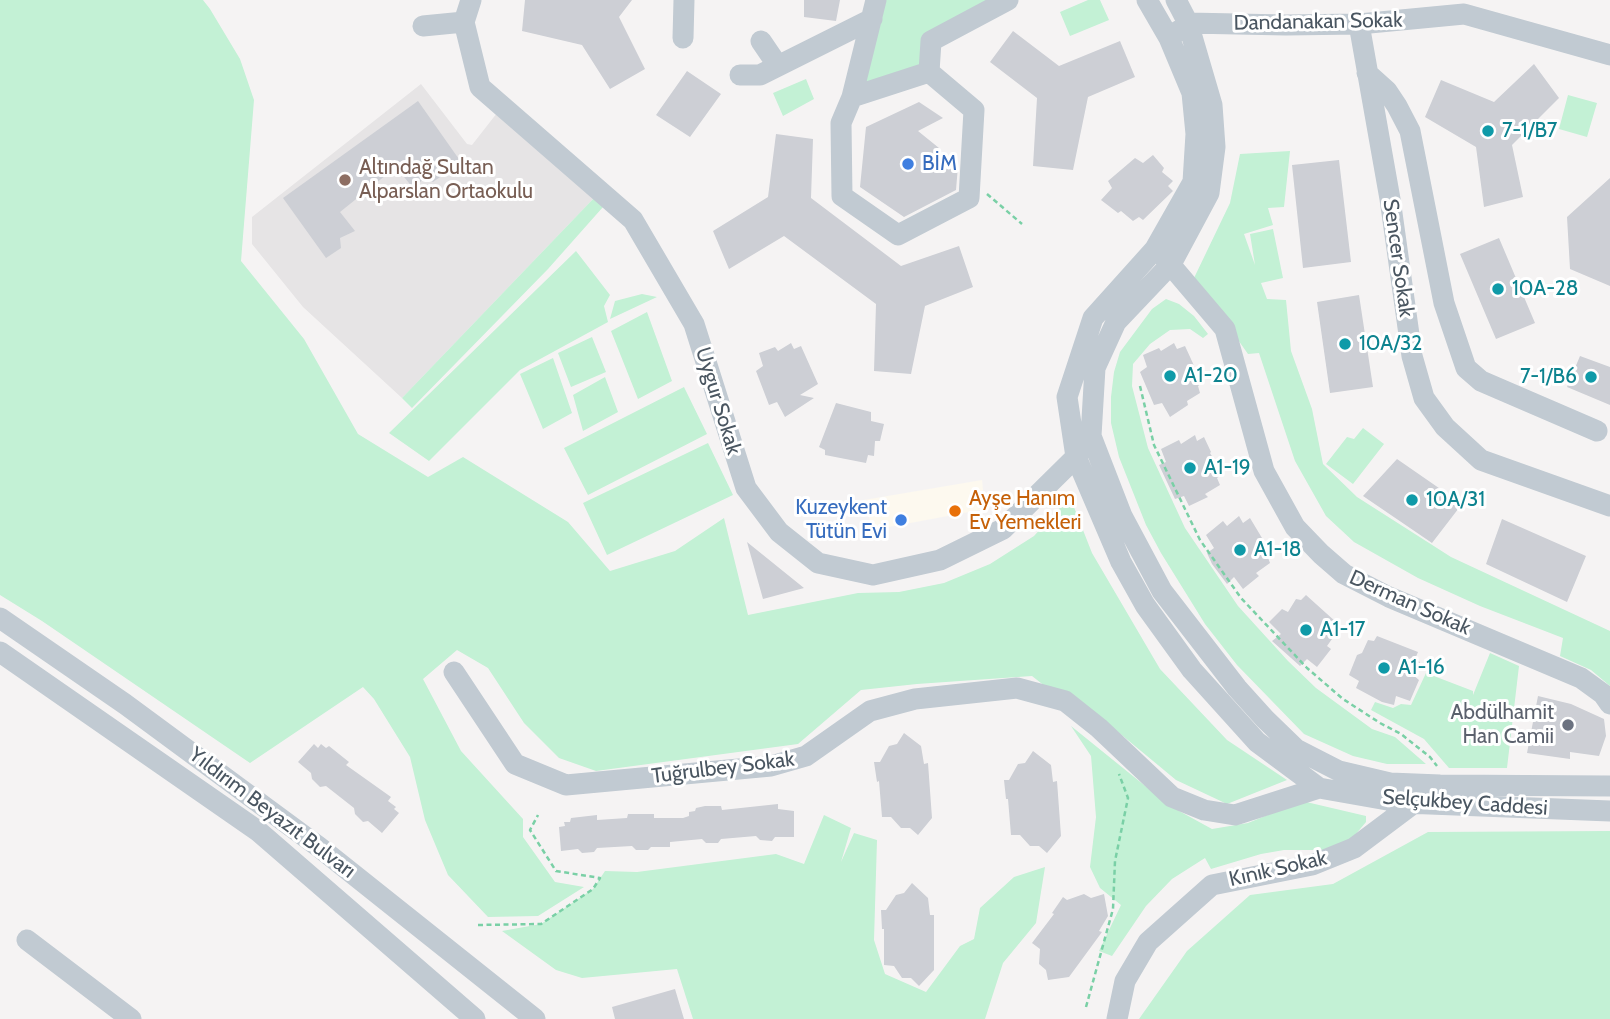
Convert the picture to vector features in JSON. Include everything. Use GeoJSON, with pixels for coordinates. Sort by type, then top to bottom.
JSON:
{"type":"FeatureCollection","features":[{"type":"Feature","properties":{"kind":"street"},"geometry":{"type":"LineString","coordinates":[[423,26],[464,22],[471,0]]}},
{"type":"Feature","properties":{"kind":"street"},"geometry":{"type":"LineString","coordinates":[[683,37],[684,0]]}},
{"type":"Feature","properties":{"kind":"street"},"geometry":{"type":"LineString","coordinates":[[929,72],[931,41],[1008,0]]}},
{"type":"Feature","properties":{"kind":"street","name":"Selçukbey Caddesi"},"geometry":{"type":"LineString","coordinates":[[1147,0],[1170,38],[1192,93],[1196,134],[1192,182],[1155,249],[1093,318],[1067,397],[1076,457],[1097,511],[1145,605],[1192,670],[1257,742],[1319,788],[1414,803],[1441,791],[1610,786]]}},
{"type":"Feature","properties":{"kind":"street","name":"Selçukbey Caddesi"},"geometry":{"type":"LineString","coordinates":[[1175,0],[1188,23],[1212,105],[1215,148],[1209,193],[1171,264],[1116,323],[1095,368],[1091,436],[1122,516],[1161,591],[1237,688],[1265,719],[1296,749],[1339,771],[1441,791],[1610,811]]}},
{"type":"Feature","properties":{"kind":"street"},"geometry":{"type":"LineString","coordinates":[[874,9],[852,97],[841,123],[842,196],[898,235],[969,198],[974,110],[929,72]]}},
{"type":"Feature","properties":{"kind":"street"},"geometry":{"type":"LineString","coordinates":[[740,75],[760,75],[874,9]]}},
{"type":"Feature","properties":{"kind":"street","name":"Dandanakan Sokak"},"geometry":{"type":"LineString","coordinates":[[1188,23],[1359,24],[1464,15],[1610,55]]}},
{"type":"Feature","properties":{"kind":"street","name":"Uygur Sokak"},"geometry":{"type":"LineString","coordinates":[[464,22],[480,87],[633,220],[694,324],[746,488],[779,531],[818,564],[873,575],[940,560],[1003,529],[1076,457],[1091,436]]}},
{"type":"Feature","properties":{"kind":"street"},"geometry":{"type":"LineString","coordinates":[[1170,38],[1188,23]]}},
{"type":"Feature","properties":{"kind":"street","name":"Sencer Sokak"},"geometry":{"type":"LineString","coordinates":[[1359,24],[1390,199],[1412,356],[1424,398],[1446,427],[1481,460],[1610,506]]}},
{"type":"Feature","properties":{"kind":"street"},"geometry":{"type":"LineString","coordinates":[[761,41],[778,66]]}},
{"type":"Feature","properties":{"kind":"street"},"geometry":{"type":"LineString","coordinates":[[852,97],[929,72]]}},
{"type":"Feature","properties":{"kind":"street"},"geometry":{"type":"LineString","coordinates":[[1367,73],[1387,91],[1410,131],[1441,294],[1466,368],[1481,381],[1597,431]]}},
{"type":"Feature","properties":{"kind":"street","name":"Derman Sokak"},"geometry":{"type":"LineString","coordinates":[[1155,249],[1171,264],[1225,329],[1264,471],[1295,527],[1321,554],[1344,573],[1389,597],[1581,678],[1603,694],[1610,704]]}},
{"type":"Feature","properties":{"kind":"street","name":"Yıldırım Beyazıt Bulvarı"},"geometry":{"type":"LineString","coordinates":[[0,618],[124,704],[319,847],[535,1019]]}},
{"type":"Feature","properties":{"kind":"street","name":"Yıldırım Beyazıt Bulvarı"},"geometry":{"type":"LineString","coordinates":[[0,652],[258,831],[475,1019]]}},
{"type":"Feature","properties":{"kind":"street","name":"Tuğrulbey Sokak"},"geometry":{"type":"LineString","coordinates":[[454,672],[515,764],[566,785],[771,766],[806,756],[870,711],[915,699],[1017,688],[1065,701],[1100,728],[1172,797],[1204,810],[1235,815],[1319,788]]}},
{"type":"Feature","properties":{"kind":"street","name":"Kınık Sokak"},"geometry":{"type":"LineString","coordinates":[[1117,1019],[1125,981],[1148,942],[1212,885],[1312,865],[1354,848],[1414,803]]}},
{"type":"Feature","properties":{"kind":"street"},"geometry":{"type":"LineString","coordinates":[[27,940],[131,1019]]}},
{"type":"Feature","properties":{"kind":"path"},"geometry":{"type":"LineString","coordinates":[[970,181],[1022,223]]}},
{"type":"Feature","properties":{"kind":"path"},"geometry":{"type":"LineString","coordinates":[[1140,386],[1154,445],[1200,540],[1241,598],[1307,668],[1343,699],[1401,734],[1430,757],[1438,768],[1441,791]]}},
{"type":"Feature","properties":{"kind":"path"},"geometry":{"type":"LineString","coordinates":[[1086,1007],[1113,909],[1115,861],[1128,798],[1119,772]]}},
{"type":"Feature","properties":{"kind":"path"},"geometry":{"type":"LineString","coordinates":[[478,925],[541,924],[593,889],[600,878],[556,871],[530,830],[538,815]]}},
{"type":"Feature","properties":{"kind":"shaded area"},"geometry":{"type":"Polygon","coordinates":[[[421,84],[467,144],[472,145],[497,113],[594,198],[402,398],[303,307],[252,244],[252,217],[421,84]]]}},
{"type":"Feature","properties":{"kind":"shaded area"},"geometry":{"type":"Polygon","coordinates":[[[982,480],[985,509],[873,530],[864,500],[982,480]]]}},
{"type":"Feature","properties":{"kind":"green space"},"geometry":{"type":"Polygon","coordinates":[[[0,0],[203,0],[240,59],[254,100],[241,261],[304,339],[358,434],[428,477],[463,457],[568,522],[610,571],[675,551],[724,518],[748,615],[858,593],[899,592],[944,583],[990,564],[1034,536],[1070,497],[1092,553],[1160,669],[1227,740],[1287,780],[1227,804],[1176,780],[1106,722],[1106,734],[1032,676],[861,690],[798,744],[596,771],[559,758],[524,723],[488,668],[457,650],[423,679],[461,751],[523,819],[523,837],[555,882],[584,887],[538,916],[488,917],[448,875],[425,820],[410,757],[374,699],[363,687],[250,763],[0,595],[0,0]]]}},
{"type":"Feature","properties":{"kind":"green space"},"geometry":{"type":"Polygon","coordinates":[[[876,0],[1008,0],[931,41],[929,72],[852,97],[876,0]]]}},
{"type":"Feature","properties":{"kind":"green space"},"geometry":{"type":"Polygon","coordinates":[[[1088,0],[1100,0],[1109,20],[1070,36],[1060,12],[1088,0]]]}},
{"type":"Feature","properties":{"kind":"green space"},"geometry":{"type":"Polygon","coordinates":[[[806,79],[814,99],[783,116],[773,93],[806,79]]]}},
{"type":"Feature","properties":{"kind":"green space"},"geometry":{"type":"Polygon","coordinates":[[[1568,95],[1597,103],[1587,137],[1559,129],[1568,95]]]}},
{"type":"Feature","properties":{"kind":"green space"},"geometry":{"type":"Polygon","coordinates":[[[1290,151],[1284,207],[1268,208],[1273,225],[1244,234],[1255,265],[1250,234],[1273,229],[1283,278],[1261,283],[1267,299],[1286,300],[1291,351],[1312,409],[1323,464],[1357,497],[1451,557],[1610,631],[1610,686],[1591,670],[1560,656],[1563,638],[1480,606],[1418,578],[1354,542],[1326,516],[1295,461],[1259,353],[1248,354],[1194,278],[1230,203],[1240,154],[1290,151]]]}},
{"type":"Feature","properties":{"kind":"green space"},"geometry":{"type":"Polygon","coordinates":[[[594,198],[603,207],[548,269],[412,408],[402,398],[594,198]]]}},
{"type":"Feature","properties":{"kind":"green space"},"geometry":{"type":"Polygon","coordinates":[[[576,251],[610,295],[604,306],[608,322],[520,370],[429,461],[389,433],[576,251]]]}},
{"type":"Feature","properties":{"kind":"green space"},"geometry":{"type":"Polygon","coordinates":[[[642,294],[657,297],[610,319],[615,301],[642,294]]]}},
{"type":"Feature","properties":{"kind":"green space"},"geometry":{"type":"Polygon","coordinates":[[[1166,299],[1179,304],[1194,316],[1208,334],[1203,338],[1190,329],[1170,330],[1150,344],[1133,364],[1132,386],[1148,448],[1185,528],[1238,606],[1288,661],[1316,688],[1372,729],[1395,737],[1426,764],[1387,764],[1353,756],[1304,734],[1237,665],[1205,624],[1161,553],[1146,525],[1119,457],[1111,423],[1111,397],[1120,352],[1152,309],[1166,299]]]}},
{"type":"Feature","properties":{"kind":"green space"},"geometry":{"type":"Polygon","coordinates":[[[647,312],[672,381],[638,399],[611,331],[647,312]]]}},
{"type":"Feature","properties":{"kind":"green space"},"geometry":{"type":"Polygon","coordinates":[[[592,337],[606,372],[571,387],[558,353],[592,337]]]}},
{"type":"Feature","properties":{"kind":"green space"},"geometry":{"type":"Polygon","coordinates":[[[553,358],[572,413],[543,429],[520,374],[553,358]]]}},
{"type":"Feature","properties":{"kind":"green space"},"geometry":{"type":"Polygon","coordinates":[[[605,377],[618,412],[583,431],[573,395],[605,377]]]}},
{"type":"Feature","properties":{"kind":"green space"},"geometry":{"type":"Polygon","coordinates":[[[684,387],[707,434],[588,495],[564,448],[684,387]]]}},
{"type":"Feature","properties":{"kind":"green space"},"geometry":{"type":"Polygon","coordinates":[[[1363,428],[1384,444],[1353,484],[1326,464],[1347,437],[1354,439],[1363,428]]]}},
{"type":"Feature","properties":{"kind":"green space"},"geometry":{"type":"Polygon","coordinates":[[[708,443],[733,495],[607,555],[583,503],[708,443]]]}},
{"type":"Feature","properties":{"kind":"green space"},"geometry":{"type":"Polygon","coordinates":[[[1490,653],[1519,666],[1507,768],[1449,768],[1424,739],[1371,710],[1375,702],[1393,708],[1401,704],[1411,705],[1426,673],[1473,691],[1473,695],[1490,653]]]}},
{"type":"Feature","properties":{"kind":"green space"},"geometry":{"type":"Polygon","coordinates":[[[1071,726],[1170,806],[1212,829],[1248,823],[1302,801],[1366,816],[1366,822],[1350,841],[1328,850],[1284,850],[1211,869],[1205,858],[1172,879],[1146,906],[1112,956],[1099,951],[1121,905],[1100,888],[1090,867],[1096,817],[1091,756],[1071,726]]]}},
{"type":"Feature","properties":{"kind":"green space"},"geometry":{"type":"Polygon","coordinates":[[[824,815],[851,828],[841,862],[854,833],[877,840],[874,940],[885,974],[926,992],[960,946],[974,939],[980,908],[1014,877],[1045,867],[1036,923],[1003,963],[985,1019],[693,1019],[677,969],[582,978],[556,970],[502,931],[541,924],[593,889],[605,871],[637,872],[776,854],[804,864],[824,815]]]}},
{"type":"Feature","properties":{"kind":"green space"},"geometry":{"type":"Polygon","coordinates":[[[1610,831],[1610,1019],[1139,1019],[1187,951],[1250,895],[1333,884],[1428,832],[1610,831]]]}},
{"type":"Feature","properties":{"kind":"building"},"geometry":{"type":"Polygon","coordinates":[[[525,0],[632,0],[619,17],[645,69],[610,89],[582,45],[522,31],[525,0]]]}},
{"type":"Feature","properties":{"kind":"building"},"geometry":{"type":"Polygon","coordinates":[[[804,0],[840,0],[836,21],[804,17],[804,0]]]}},
{"type":"Feature","properties":{"kind":"building"},"geometry":{"type":"Polygon","coordinates":[[[1013,31],[1059,66],[1120,41],[1135,77],[1088,97],[1073,170],[1033,166],[1037,98],[990,62],[1013,31]]]}},
{"type":"Feature","properties":{"kind":"building","name":"7-1/B7"},"geometry":{"type":"Polygon","coordinates":[[[1534,64],[1559,98],[1512,145],[1523,197],[1484,207],[1476,147],[1425,117],[1441,80],[1494,102],[1534,64]]]}},
{"type":"Feature","properties":{"kind":"building"},"geometry":{"type":"Polygon","coordinates":[[[687,71],[721,94],[690,137],[656,115],[687,71]]]}},
{"type":"Feature","properties":{"kind":"building","name":"Altındağ Sultan Alparslan Ortaokulu"},"geometry":{"type":"Polygon","coordinates":[[[418,101],[461,162],[433,182],[426,177],[413,188],[396,167],[340,212],[355,231],[340,238],[341,248],[326,258],[283,198],[418,101]]]}},
{"type":"Feature","properties":{"kind":"building"},"geometry":{"type":"Polygon","coordinates":[[[919,102],[943,118],[918,131],[939,148],[938,169],[951,160],[958,166],[956,190],[904,217],[860,187],[866,127],[919,102]]]}},
{"type":"Feature","properties":{"kind":"building"},"geometry":{"type":"Polygon","coordinates":[[[776,134],[813,139],[811,198],[901,266],[959,246],[973,287],[925,306],[911,374],[874,371],[876,304],[784,236],[729,269],[713,231],[768,197],[776,134]]]}},
{"type":"Feature","properties":{"kind":"building"},"geometry":{"type":"Polygon","coordinates":[[[1153,155],[1164,168],[1162,172],[1173,181],[1168,186],[1173,191],[1143,220],[1139,217],[1133,221],[1101,200],[1112,188],[1108,181],[1135,158],[1143,163],[1153,155]]]}},
{"type":"Feature","properties":{"kind":"building"},"geometry":{"type":"Polygon","coordinates":[[[1339,160],[1351,262],[1303,268],[1292,165],[1339,160]]]}},
{"type":"Feature","properties":{"kind":"building"},"geometry":{"type":"Polygon","coordinates":[[[1610,178],[1610,286],[1570,269],[1567,217],[1610,178]]]}},
{"type":"Feature","properties":{"kind":"building","name":"10A-28"},"geometry":{"type":"Polygon","coordinates":[[[1499,238],[1535,323],[1496,339],[1460,254],[1499,238]]]}},
{"type":"Feature","properties":{"kind":"building","name":"10A/32"},"geometry":{"type":"Polygon","coordinates":[[[1359,295],[1373,387],[1330,393],[1317,302],[1359,295]]]}},
{"type":"Feature","properties":{"kind":"building"},"geometry":{"type":"Polygon","coordinates":[[[791,343],[794,349],[801,346],[818,384],[800,395],[814,398],[785,417],[777,402],[769,405],[756,371],[763,366],[759,353],[775,347],[778,351],[791,343]]]}},
{"type":"Feature","properties":{"kind":"building","name":"A1-20"},"geometry":{"type":"Polygon","coordinates":[[[1174,343],[1177,349],[1185,346],[1202,383],[1198,386],[1200,393],[1170,417],[1162,403],[1154,405],[1140,372],[1147,367],[1143,355],[1159,348],[1161,351],[1174,343]]]}},
{"type":"Feature","properties":{"kind":"building","name":"7-1/B6"},"geometry":{"type":"Polygon","coordinates":[[[1580,356],[1610,367],[1610,405],[1567,387],[1580,356]]]}},
{"type":"Feature","properties":{"kind":"building"},"geometry":{"type":"Polygon","coordinates":[[[836,403],[871,412],[871,421],[884,424],[880,441],[875,441],[874,456],[868,455],[866,463],[825,455],[825,450],[819,447],[836,403]]]}},
{"type":"Feature","properties":{"kind":"building","name":"A1-19"},"geometry":{"type":"Polygon","coordinates":[[[1195,435],[1197,441],[1204,437],[1223,474],[1217,478],[1220,485],[1205,494],[1208,497],[1189,506],[1184,496],[1175,499],[1159,465],[1166,462],[1161,449],[1179,440],[1181,444],[1195,435]]]}},
{"type":"Feature","properties":{"kind":"building","name":"10A/31"},"geometry":{"type":"Polygon","coordinates":[[[1397,459],[1462,504],[1432,543],[1363,496],[1397,459]]]}},
{"type":"Feature","properties":{"kind":"building","name":"A1-18"},"geometry":{"type":"Polygon","coordinates":[[[1239,516],[1243,523],[1250,518],[1271,553],[1267,555],[1270,563],[1256,573],[1259,576],[1243,589],[1234,577],[1227,584],[1212,564],[1207,553],[1214,548],[1206,535],[1223,521],[1227,526],[1239,516]]]}},
{"type":"Feature","properties":{"kind":"building"},"geometry":{"type":"Polygon","coordinates":[[[1502,519],[1586,556],[1567,602],[1486,564],[1502,519]]]}},
{"type":"Feature","properties":{"kind":"building"},"geometry":{"type":"Polygon","coordinates":[[[747,542],[804,588],[763,599],[747,542]]]}},
{"type":"Feature","properties":{"kind":"building","name":"A1-17"},"geometry":{"type":"Polygon","coordinates":[[[1306,595],[1336,622],[1333,629],[1337,632],[1327,646],[1331,649],[1317,667],[1307,659],[1300,666],[1272,641],[1281,634],[1269,622],[1282,609],[1288,612],[1296,599],[1301,600],[1306,595]]]}},
{"type":"Feature","properties":{"kind":"building","name":"A1-16"},"geometry":{"type":"Polygon","coordinates":[[[1377,636],[1418,652],[1415,659],[1420,662],[1413,675],[1419,680],[1410,701],[1396,696],[1394,705],[1382,702],[1356,688],[1359,681],[1349,675],[1357,655],[1362,653],[1368,640],[1374,641],[1377,636]]]}},
{"type":"Feature","properties":{"kind":"building","name":"Abdülhamit Han Camii"},"geometry":{"type":"Polygon","coordinates":[[[1538,696],[1571,704],[1604,719],[1606,736],[1599,756],[1570,752],[1570,759],[1527,753],[1538,696]]]}},
{"type":"Feature","properties":{"kind":"building"},"geometry":{"type":"Polygon","coordinates":[[[904,733],[921,746],[924,764],[928,763],[932,818],[918,835],[910,828],[901,828],[891,817],[882,817],[879,781],[877,782],[874,762],[880,762],[889,746],[897,744],[904,733]]]}},
{"type":"Feature","properties":{"kind":"building"},"geometry":{"type":"Polygon","coordinates":[[[314,744],[318,748],[321,744],[326,748],[329,746],[349,762],[346,765],[391,797],[388,801],[399,813],[382,833],[368,821],[363,822],[355,814],[354,808],[326,786],[320,787],[312,779],[311,773],[298,762],[314,744]]]}},
{"type":"Feature","properties":{"kind":"building"},"geometry":{"type":"Polygon","coordinates":[[[1033,751],[1051,765],[1053,782],[1057,781],[1061,836],[1047,853],[1039,846],[1030,846],[1020,835],[1011,835],[1006,799],[1004,780],[1009,780],[1018,764],[1025,763],[1033,751]]]}},
{"type":"Feature","properties":{"kind":"building"},"geometry":{"type":"Polygon","coordinates":[[[778,804],[778,809],[794,811],[794,837],[775,837],[772,841],[760,840],[756,836],[721,839],[718,843],[706,843],[702,839],[670,842],[670,847],[651,847],[648,850],[636,850],[632,846],[597,848],[594,852],[582,853],[578,849],[561,851],[559,827],[565,826],[564,822],[570,822],[571,818],[597,815],[597,820],[627,818],[628,814],[654,814],[654,818],[683,818],[696,808],[705,806],[721,806],[722,810],[778,804]]]}},
{"type":"Feature","properties":{"kind":"building"},"geometry":{"type":"Polygon","coordinates":[[[912,883],[928,898],[930,915],[934,915],[934,970],[919,986],[911,978],[902,978],[894,966],[884,965],[881,910],[886,910],[896,895],[904,893],[912,883]]]}},
{"type":"Feature","properties":{"kind":"building"},"geometry":{"type":"Polygon","coordinates":[[[1084,894],[1091,898],[1104,894],[1108,916],[1099,931],[1102,932],[1069,977],[1048,980],[1046,970],[1039,964],[1040,949],[1032,943],[1063,897],[1067,900],[1084,894]]]}},
{"type":"Feature","properties":{"kind":"building"},"geometry":{"type":"Polygon","coordinates":[[[675,989],[684,1019],[615,1019],[612,1007],[675,989]]]}},
{"type":"Feature","properties":{"kind":"place","name":"7-1/B7"},"geometry":{"type":"Point","coordinates":[1488,131]}},
{"type":"Feature","properties":{"kind":"place","name":"BİM"},"geometry":{"type":"Point","coordinates":[908,164]}},
{"type":"Feature","properties":{"kind":"place","name":"Altındağ Sultan Alparslan Ortaokulu"},"geometry":{"type":"Point","coordinates":[345,180]}},
{"type":"Feature","properties":{"kind":"place","name":"10A-28"},"geometry":{"type":"Point","coordinates":[1498,289]}},
{"type":"Feature","properties":{"kind":"place","name":"10A/32"},"geometry":{"type":"Point","coordinates":[1345,344]}},
{"type":"Feature","properties":{"kind":"place","name":"A1-20"},"geometry":{"type":"Point","coordinates":[1170,376]}},
{"type":"Feature","properties":{"kind":"place","name":"7-1/B6"},"geometry":{"type":"Point","coordinates":[1591,377]}},
{"type":"Feature","properties":{"kind":"place","name":"A1-19"},"geometry":{"type":"Point","coordinates":[1190,468]}},
{"type":"Feature","properties":{"kind":"place","name":"10A/31"},"geometry":{"type":"Point","coordinates":[1412,500]}},
{"type":"Feature","properties":{"kind":"place","name":"Ayşe Hanım Ev Yemekleri"},"geometry":{"type":"Point","coordinates":[955,511]}},
{"type":"Feature","properties":{"kind":"place","name":"Kuzeykent Tütün Evi"},"geometry":{"type":"Point","coordinates":[901,520]}},
{"type":"Feature","properties":{"kind":"place","name":"A1-18"},"geometry":{"type":"Point","coordinates":[1240,550]}},
{"type":"Feature","properties":{"kind":"place","name":"A1-17"},"geometry":{"type":"Point","coordinates":[1306,630]}},
{"type":"Feature","properties":{"kind":"place","name":"A1-16"},"geometry":{"type":"Point","coordinates":[1384,668]}},
{"type":"Feature","properties":{"kind":"place","name":"Abdülhamit Han Camii"},"geometry":{"type":"Point","coordinates":[1568,725]}}]}
